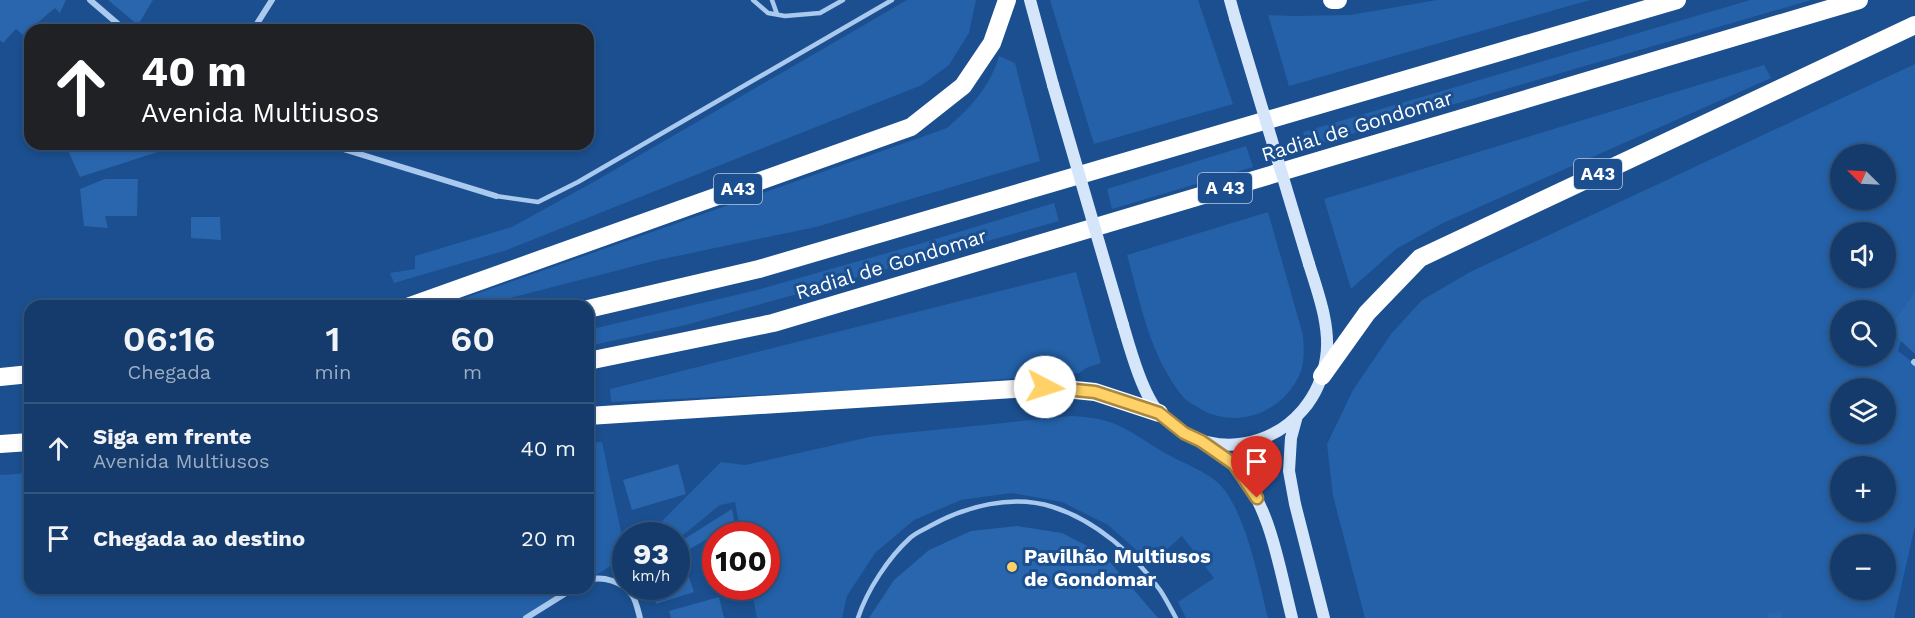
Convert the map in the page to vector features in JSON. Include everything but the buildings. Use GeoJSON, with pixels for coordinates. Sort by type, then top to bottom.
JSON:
{"type":"FeatureCollection","features":[{"type":"Feature","properties":{"kind":"highway","name":"A43"},"geometry":{"type":"LineString","coordinates":[[427,300],[911,127],[963,86],[992,43],[1007,0]]}},
{"type":"Feature","properties":{"kind":"highway"},"geometry":{"type":"LineString","coordinates":[[1332,0],[1338,0]]}},
{"type":"Feature","properties":{"kind":"highway","name":"Radial de Gondomar"},"geometry":{"type":"LineString","coordinates":[[594,308],[759,269],[1677,0]]}},
{"type":"Feature","properties":{"kind":"highway","name":"Radial de Gondomar"},"geometry":{"type":"LineString","coordinates":[[594,360],[773,323],[1858,0]]}},
{"type":"Feature","properties":{"kind":"highway","name":"A43"},"geometry":{"type":"LineString","coordinates":[[1322,376],[1367,313],[1420,258],[1915,25]]}},
{"type":"Feature","properties":{"kind":"highway"},"geometry":{"type":"LineString","coordinates":[[0,376],[24,374]]}},
{"type":"Feature","properties":{"kind":"highway"},"geometry":{"type":"LineString","coordinates":[[594,416],[1045,387],[1095,392],[1159,413]]}},
{"type":"Feature","properties":{"kind":"highway"},"geometry":{"type":"LineString","coordinates":[[0,444],[24,442]]}},
{"type":"Feature","properties":{"kind":"main road"},"geometry":{"type":"LineString","coordinates":[[1030,0],[1131,352],[1149,397],[1159,413],[1184,433],[1201,441],[1234,464],[1257,498],[1268,525],[1292,618]]}},
{"type":"Feature","properties":{"kind":"main road"},"geometry":{"type":"LineString","coordinates":[[1201,441],[1232,445],[1250,443],[1268,437],[1297,416],[1315,393],[1322,376],[1328,343],[1319,294],[1230,0]]}},
{"type":"Feature","properties":{"kind":"main road"},"geometry":{"type":"LineString","coordinates":[[1297,416],[1291,438],[1289,471],[1295,504],[1324,618]]}},
{"type":"Feature","properties":{"kind":"street"},"geometry":{"type":"LineString","coordinates":[[90,0],[118,24]]}},
{"type":"Feature","properties":{"kind":"street"},"geometry":{"type":"LineString","coordinates":[[257,24],[272,0]]}},
{"type":"Feature","properties":{"kind":"street"},"geometry":{"type":"LineString","coordinates":[[346,150],[496,196]]}},
{"type":"Feature","properties":{"kind":"street"},"geometry":{"type":"LineString","coordinates":[[594,579],[608,578],[632,595],[640,618]]}},
{"type":"Feature","properties":{"kind":"street"},"geometry":{"type":"LineString","coordinates":[[526,618],[564,594]]}},
{"type":"Feature","properties":{"kind":"lane"},"geometry":{"type":"LineString","coordinates":[[753,0],[768,13],[785,16],[820,13],[843,0]]}},
{"type":"Feature","properties":{"kind":"lane"},"geometry":{"type":"LineString","coordinates":[[772,0],[777,15]]}},
{"type":"Feature","properties":{"kind":"lane"},"geometry":{"type":"LineString","coordinates":[[496,196],[538,202],[578,182],[892,0]]}},
{"type":"Feature","properties":{"kind":"lane"},"geometry":{"type":"LineString","coordinates":[[858,618],[886,565],[912,536],[945,518],[980,505],[1018,502],[1053,506],[1082,520],[1117,543],[1161,590],[1176,618]]}},
{"type":"Feature","properties":{"kind":"shaded area"},"geometry":{"type":"Polygon","coordinates":[[[907,0],[976,0],[969,33],[949,65],[922,85],[507,250],[394,283],[390,273],[415,269],[415,256],[512,227],[907,0]]]}},
{"type":"Feature","properties":{"kind":"shaded area"},"geometry":{"type":"Polygon","coordinates":[[[1050,0],[1198,0],[1233,104],[1094,144],[1050,0]]]}},
{"type":"Feature","properties":{"kind":"shaded area"},"geometry":{"type":"Polygon","coordinates":[[[1437,0],[1590,0],[1289,86],[1268,15],[1350,15],[1437,0]]]}},
{"type":"Feature","properties":{"kind":"shaded area"},"geometry":{"type":"Polygon","coordinates":[[[1750,0],[1811,0],[1307,147],[1303,132],[1750,0]]]}},
{"type":"Feature","properties":{"kind":"shaded area"},"geometry":{"type":"Polygon","coordinates":[[[999,56],[1015,63],[1040,161],[816,227],[658,260],[502,300],[462,299],[947,128],[979,96],[999,56]]]}},
{"type":"Feature","properties":{"kind":"shaded area"},"geometry":{"type":"Polygon","coordinates":[[[1915,64],[1915,299],[1898,351],[1915,364],[1915,526],[1894,618],[1365,618],[1333,496],[1327,444],[1353,390],[1391,334],[1422,300],[1470,272],[1915,64]]]}},
{"type":"Feature","properties":{"kind":"shaded area"},"geometry":{"type":"Polygon","coordinates":[[[1764,65],[1771,78],[1443,223],[1396,249],[1351,289],[1324,199],[1764,65]]]}},
{"type":"Feature","properties":{"kind":"shaded area"},"geometry":{"type":"Polygon","coordinates":[[[1246,146],[1253,167],[1112,209],[1107,189],[1246,146]]]}},
{"type":"Feature","properties":{"kind":"shaded area"},"geometry":{"type":"Polygon","coordinates":[[[1054,203],[1059,221],[686,325],[594,345],[594,329],[757,290],[1054,203]]]}},
{"type":"Feature","properties":{"kind":"shaded area"},"geometry":{"type":"Polygon","coordinates":[[[1268,212],[1303,335],[1302,366],[1291,389],[1269,409],[1242,418],[1227,418],[1189,402],[1172,382],[1148,330],[1127,255],[1268,212]]]}},
{"type":"Feature","properties":{"kind":"shaded area"},"geometry":{"type":"Polygon","coordinates":[[[1076,272],[1101,363],[1079,373],[845,391],[611,402],[610,389],[1076,272]]]}},
{"type":"Feature","properties":{"kind":"shaded area"},"geometry":{"type":"Polygon","coordinates":[[[1071,416],[1098,419],[1118,425],[1203,472],[1226,492],[1243,525],[1268,618],[1186,618],[1178,602],[1214,578],[1182,536],[1151,563],[1108,525],[1062,502],[1012,493],[961,500],[914,520],[875,553],[847,596],[842,618],[757,618],[754,600],[780,600],[780,522],[739,522],[735,502],[720,505],[690,529],[690,522],[661,522],[721,462],[745,465],[874,436],[1071,416]]]}},
{"type":"Feature","properties":{"kind":"shaded area"},"geometry":{"type":"Polygon","coordinates":[[[602,442],[619,522],[612,522],[612,565],[594,576],[594,443],[602,442]]]}},
{"type":"Feature","properties":{"kind":"shaded area"},"geometry":{"type":"Polygon","coordinates":[[[24,473],[24,594],[564,594],[526,618],[0,618],[0,475],[24,473]]]}},
{"type":"Feature","properties":{"kind":"place","name":"Pavilhão Multiusos de Gondomar"},"geometry":{"type":"Point","coordinates":[1012,567]}},
{"type":"Feature","properties":{"kind":"route"},"geometry":{"type":"LineString","coordinates":[[1045,387],[1095,392],[1159,413],[1184,433],[1201,441],[1234,464],[1257,498]]}}]}
